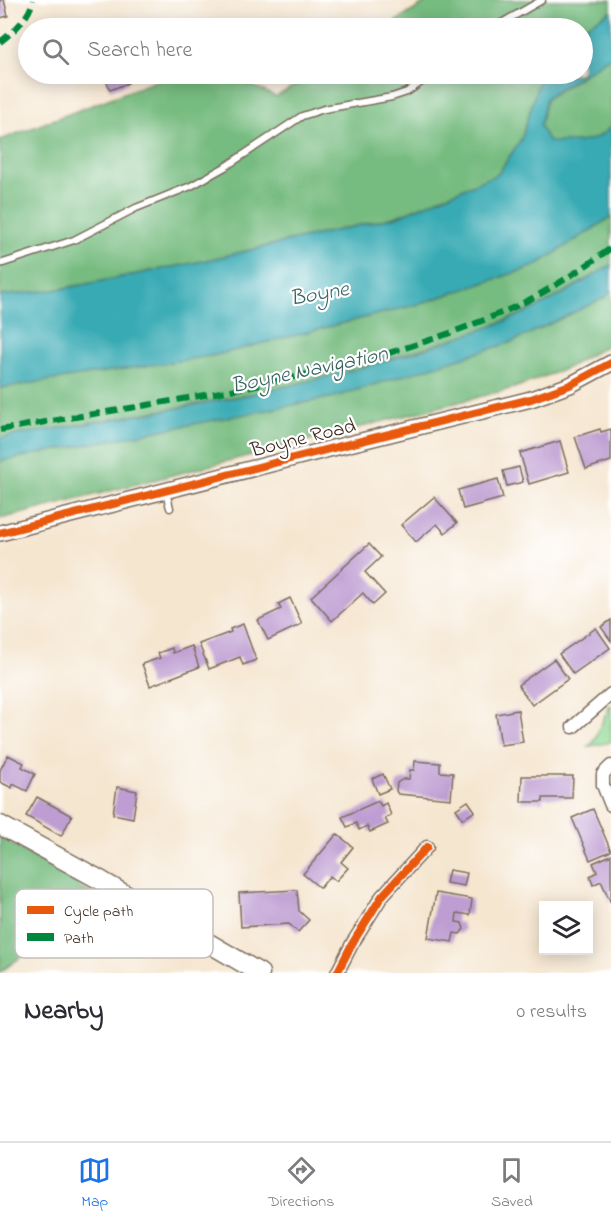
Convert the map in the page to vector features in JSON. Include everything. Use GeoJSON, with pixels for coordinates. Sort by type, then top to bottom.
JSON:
{"type":"FeatureCollection","features":[{"type":"Feature","properties":{"kind":"main road"},"geometry":{"type":"LineString","coordinates":[[0,825],[117,889]]}},
{"type":"Feature","properties":{"kind":"main road"},"geometry":{"type":"LineString","coordinates":[[213,945],[260,973]]}},
{"type":"Feature","properties":{"kind":"street","name":"Boyne Road"},"geometry":{"type":"LineString","coordinates":[[0,533],[531,399],[570,385],[611,363]]}},
{"type":"Feature","properties":{"kind":"street"},"geometry":{"type":"LineString","coordinates":[[573,727],[611,694]]}},
{"type":"Feature","properties":{"kind":"street"},"geometry":{"type":"LineString","coordinates":[[611,766],[603,774],[603,785],[611,805]]}},
{"type":"Feature","properties":{"kind":"street"},"geometry":{"type":"LineString","coordinates":[[337,973],[382,896],[427,847]]}},
{"type":"Feature","properties":{"kind":"lane"},"geometry":{"type":"LineString","coordinates":[[510,18],[542,0]]}},
{"type":"Feature","properties":{"kind":"lane"},"geometry":{"type":"LineString","coordinates":[[0,264],[74,240],[136,208],[191,186],[225,167],[302,116],[324,109],[392,97],[407,92],[419,84]]}},
{"type":"Feature","properties":{"kind":"lane"},"geometry":{"type":"LineString","coordinates":[[166,491],[170,507]]}},
{"type":"Feature","properties":{"kind":"green space"},"geometry":{"type":"Polygon","coordinates":[[[430,0],[611,0],[611,11],[593,22],[593,18],[401,18],[430,0]]]}},
{"type":"Feature","properties":{"kind":"green space"},"geometry":{"type":"Polygon","coordinates":[[[611,56],[611,126],[591,140],[549,142],[540,126],[546,99],[569,84],[593,84],[593,68],[611,56]]]}},
{"type":"Feature","properties":{"kind":"green space"},"geometry":{"type":"Polygon","coordinates":[[[148,84],[249,84],[276,97],[297,84],[538,84],[522,138],[498,174],[395,217],[198,262],[61,289],[0,296],[0,140],[148,84]]]}},
{"type":"Feature","properties":{"kind":"green space"},"geometry":{"type":"Polygon","coordinates":[[[611,217],[611,265],[544,304],[487,328],[347,372],[270,390],[0,438],[0,388],[216,355],[419,304],[535,266],[611,217]]]}},
{"type":"Feature","properties":{"kind":"green space"},"geometry":{"type":"Polygon","coordinates":[[[611,291],[611,343],[567,368],[514,388],[0,519],[0,461],[334,397],[512,342],[604,298],[611,291]]]}},
{"type":"Feature","properties":{"kind":"green space"},"geometry":{"type":"Polygon","coordinates":[[[610,705],[611,742],[587,747],[593,743],[610,705]]]}},
{"type":"Feature","properties":{"kind":"green space"},"geometry":{"type":"Polygon","coordinates":[[[0,837],[83,889],[15,889],[15,958],[20,958],[0,972],[0,837]]]}},
{"type":"Feature","properties":{"kind":"water"},"geometry":{"type":"Polygon","coordinates":[[[611,11],[611,56],[593,68],[593,22],[611,11]]]}},
{"type":"Feature","properties":{"kind":"water","name":"Boyne"},"geometry":{"type":"Polygon","coordinates":[[[538,84],[568,84],[546,98],[540,126],[549,142],[591,140],[611,126],[611,217],[535,266],[419,304],[216,355],[0,388],[0,296],[61,289],[198,262],[396,217],[498,174],[522,138],[538,84]]]}},
{"type":"Feature","properties":{"kind":"water"},"geometry":{"type":"Polygon","coordinates":[[[611,265],[611,291],[604,298],[512,342],[334,397],[0,461],[0,438],[276,389],[331,376],[439,344],[531,310],[611,265]]]}},
{"type":"Feature","properties":{"kind":"building"},"geometry":{"type":"Polygon","coordinates":[[[0,0],[4,0],[8,16],[0,18],[0,0]]]}},
{"type":"Feature","properties":{"kind":"building"},"geometry":{"type":"Polygon","coordinates":[[[108,84],[125,84],[110,90],[108,84]]]}},
{"type":"Feature","properties":{"kind":"building"},"geometry":{"type":"Polygon","coordinates":[[[600,429],[601,432],[611,429],[611,461],[586,469],[575,437],[600,429]]]}},
{"type":"Feature","properties":{"kind":"building"},"geometry":{"type":"Polygon","coordinates":[[[560,441],[569,472],[529,484],[520,453],[560,441]]]}},
{"type":"Feature","properties":{"kind":"building"},"geometry":{"type":"Polygon","coordinates":[[[519,467],[523,482],[507,486],[503,471],[519,467]]]}},
{"type":"Feature","properties":{"kind":"building"},"geometry":{"type":"Polygon","coordinates":[[[498,479],[503,498],[463,509],[458,490],[498,479]]]}},
{"type":"Feature","properties":{"kind":"building"},"geometry":{"type":"Polygon","coordinates":[[[434,497],[457,523],[445,533],[437,524],[416,542],[401,525],[434,497]]]}},
{"type":"Feature","properties":{"kind":"building"},"geometry":{"type":"Polygon","coordinates":[[[369,544],[381,557],[365,572],[385,594],[373,605],[363,593],[332,621],[311,597],[369,544]]]}},
{"type":"Feature","properties":{"kind":"building"},"geometry":{"type":"Polygon","coordinates":[[[290,598],[302,624],[268,640],[258,620],[281,609],[278,604],[290,598]]]}},
{"type":"Feature","properties":{"kind":"building"},"geometry":{"type":"Polygon","coordinates":[[[611,620],[611,641],[601,627],[611,620]]]}},
{"type":"Feature","properties":{"kind":"building"},"geometry":{"type":"Polygon","coordinates":[[[243,624],[256,660],[243,665],[240,657],[209,669],[199,644],[231,632],[230,629],[243,624]]]}},
{"type":"Feature","properties":{"kind":"building"},"geometry":{"type":"Polygon","coordinates":[[[596,628],[610,648],[573,674],[559,654],[596,628]]]}},
{"type":"Feature","properties":{"kind":"building"},"geometry":{"type":"Polygon","coordinates":[[[192,646],[199,667],[150,686],[142,664],[160,658],[158,653],[172,648],[173,653],[192,646]]]}},
{"type":"Feature","properties":{"kind":"building"},"geometry":{"type":"Polygon","coordinates":[[[554,659],[568,679],[532,705],[518,685],[554,659]]]}},
{"type":"Feature","properties":{"kind":"building"},"geometry":{"type":"Polygon","coordinates":[[[518,710],[523,742],[501,745],[496,714],[518,710]]]}},
{"type":"Feature","properties":{"kind":"building"},"geometry":{"type":"Polygon","coordinates":[[[8,755],[24,763],[22,767],[35,774],[27,791],[13,784],[12,788],[0,782],[0,770],[8,755]]]}},
{"type":"Feature","properties":{"kind":"building"},"geometry":{"type":"Polygon","coordinates":[[[415,761],[440,763],[440,772],[453,773],[451,799],[398,794],[397,783],[403,779],[409,779],[410,770],[414,770],[415,761]]]}},
{"type":"Feature","properties":{"kind":"building"},"geometry":{"type":"Polygon","coordinates":[[[383,774],[390,789],[378,794],[372,779],[383,774]]]}},
{"type":"Feature","properties":{"kind":"building"},"geometry":{"type":"Polygon","coordinates":[[[522,776],[573,776],[572,798],[543,798],[543,802],[521,802],[522,776]]]}},
{"type":"Feature","properties":{"kind":"building"},"geometry":{"type":"Polygon","coordinates":[[[117,787],[137,791],[133,818],[113,814],[117,787]]]}},
{"type":"Feature","properties":{"kind":"building"},"geometry":{"type":"Polygon","coordinates":[[[37,797],[72,816],[61,836],[26,816],[37,797]]]}},
{"type":"Feature","properties":{"kind":"building"},"geometry":{"type":"Polygon","coordinates":[[[378,801],[381,806],[386,803],[391,815],[385,818],[388,824],[370,832],[367,826],[359,830],[356,823],[347,827],[342,817],[378,801]]]}},
{"type":"Feature","properties":{"kind":"building"},"geometry":{"type":"Polygon","coordinates":[[[468,801],[475,811],[463,819],[456,809],[468,801]]]}},
{"type":"Feature","properties":{"kind":"building"},"geometry":{"type":"Polygon","coordinates":[[[593,809],[611,851],[590,860],[572,818],[593,809]]]}},
{"type":"Feature","properties":{"kind":"building"},"geometry":{"type":"Polygon","coordinates":[[[337,834],[353,847],[341,862],[348,868],[336,881],[330,876],[320,888],[303,874],[337,834]]]}},
{"type":"Feature","properties":{"kind":"building"},"geometry":{"type":"Polygon","coordinates":[[[611,855],[611,903],[601,881],[593,885],[590,876],[597,872],[593,863],[611,855]]]}},
{"type":"Feature","properties":{"kind":"building"},"geometry":{"type":"Polygon","coordinates":[[[449,870],[467,873],[464,886],[446,883],[449,870]]]}},
{"type":"Feature","properties":{"kind":"building"},"geometry":{"type":"Polygon","coordinates":[[[297,890],[299,911],[309,920],[298,932],[289,924],[241,927],[239,893],[297,890]]]}},
{"type":"Feature","properties":{"kind":"building"},"geometry":{"type":"Polygon","coordinates":[[[436,893],[472,899],[470,915],[457,913],[456,922],[462,923],[464,929],[460,934],[454,933],[452,942],[428,938],[436,893]]]}},
{"type":"Feature","properties":{"kind":"marked path"},"geometry":{"type":"LineString","coordinates":[[25,18],[33,0]]}},
{"type":"Feature","properties":{"kind":"marked path"},"geometry":{"type":"LineString","coordinates":[[0,42],[18,26]]}},
{"type":"Feature","properties":{"kind":"marked path"},"geometry":{"type":"LineString","coordinates":[[0,430],[259,385],[387,354],[449,333],[523,303],[562,281],[611,248]]}},
{"type":"Feature","properties":{"kind":"cycle path"},"geometry":{"type":"LineString","coordinates":[[0,533],[531,399],[570,385],[611,363]]}},
{"type":"Feature","properties":{"kind":"cycle path"},"geometry":{"type":"LineString","coordinates":[[337,973],[382,896],[427,847]]}},
{"type":"Feature","properties":{"kind":"water label","name":"Boyne Navigation"},"geometry":{"type":"Point","coordinates":[309,368]}}]}
